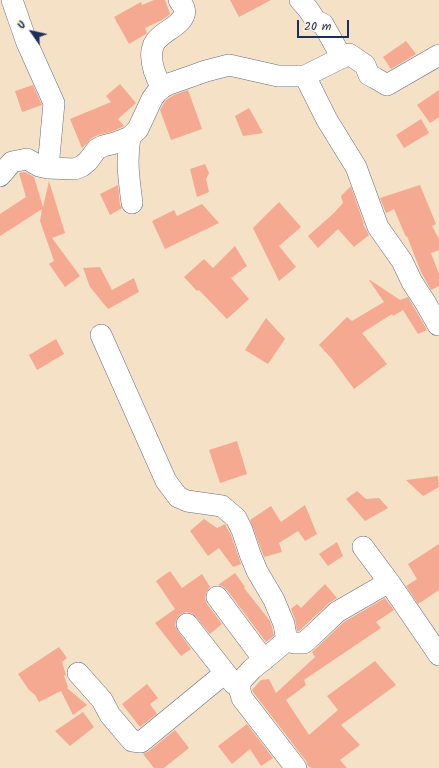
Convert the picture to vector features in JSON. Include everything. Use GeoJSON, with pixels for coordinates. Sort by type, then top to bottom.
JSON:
{"type":"FeatureCollection","features":[{"type":"Feature","properties":{"kind":"street"},"geometry":{"type":"LineString","coordinates":[[12,0],[27,43],[54,103],[48,168]]}},
{"type":"Feature","properties":{"kind":"street"},"geometry":{"type":"LineString","coordinates":[[162,88],[154,73],[151,58],[153,44],[161,35],[180,22],[184,16],[184,8],[179,0]]}},
{"type":"Feature","properties":{"kind":"street"},"geometry":{"type":"LineString","coordinates":[[300,0],[316,21],[323,24],[342,58]]}},
{"type":"Feature","properties":{"kind":"street"},"geometry":{"type":"LineString","coordinates":[[0,176],[12,162],[27,159],[39,166],[48,168],[75,169],[82,166],[97,149],[130,138],[138,129],[152,99],[162,88],[169,84],[206,71],[229,65],[278,76],[305,76],[349,54],[365,65],[369,75],[387,85],[439,55]]}},
{"type":"Feature","properties":{"kind":"street"},"geometry":{"type":"LineString","coordinates":[[305,76],[327,120],[356,167],[378,227],[402,261],[412,282],[438,325]]}},
{"type":"Feature","properties":{"kind":"street"},"geometry":{"type":"LineString","coordinates":[[130,138],[128,151],[128,173],[132,203]]}},
{"type":"Feature","properties":{"kind":"street"},"geometry":{"type":"LineString","coordinates":[[101,335],[166,480],[178,497],[187,501],[222,506],[239,522],[258,571],[274,600],[284,624],[286,641]]}},
{"type":"Feature","properties":{"kind":"street"},"geometry":{"type":"LineString","coordinates":[[363,548],[389,582],[439,655]]}},
{"type":"Feature","properties":{"kind":"street"},"geometry":{"type":"LineString","coordinates":[[286,641],[304,643],[337,612],[389,582]]}},
{"type":"Feature","properties":{"kind":"street"},"geometry":{"type":"LineString","coordinates":[[217,597],[264,660]]}},
{"type":"Feature","properties":{"kind":"street"},"geometry":{"type":"LineString","coordinates":[[187,624],[240,691]]}},
{"type":"Feature","properties":{"kind":"street"},"geometry":{"type":"LineString","coordinates":[[286,641],[252,669],[240,682],[240,691],[242,698],[296,768]]}},
{"type":"Feature","properties":{"kind":"street"},"geometry":{"type":"LineString","coordinates":[[78,673],[102,700],[110,716],[132,741],[140,742],[225,673]]}},
{"type":"Feature","properties":{"kind":"building"},"geometry":{"type":"Polygon","coordinates":[[[154,0],[165,0],[170,14],[162,20],[145,28],[146,34],[129,44],[114,17],[141,2],[142,5],[154,0]]]}},
{"type":"Feature","properties":{"kind":"building"},"geometry":{"type":"Polygon","coordinates":[[[230,0],[271,0],[239,17],[230,0]]]}},
{"type":"Feature","properties":{"kind":"building"},"geometry":{"type":"Polygon","coordinates":[[[406,41],[416,54],[391,69],[383,57],[406,41]]]}},
{"type":"Feature","properties":{"kind":"building"},"geometry":{"type":"Polygon","coordinates":[[[120,84],[136,103],[118,119],[124,126],[92,138],[82,148],[70,119],[111,102],[106,96],[120,84]]]}},
{"type":"Feature","properties":{"kind":"building"},"geometry":{"type":"Polygon","coordinates":[[[33,85],[42,105],[22,112],[15,91],[33,85]]]}},
{"type":"Feature","properties":{"kind":"building"},"geometry":{"type":"Polygon","coordinates":[[[188,90],[202,129],[171,140],[160,110],[166,100],[174,95],[188,90]]]}},
{"type":"Feature","properties":{"kind":"building"},"geometry":{"type":"Polygon","coordinates":[[[439,90],[439,117],[430,123],[417,105],[439,90]]]}},
{"type":"Feature","properties":{"kind":"building"},"geometry":{"type":"Polygon","coordinates":[[[249,108],[263,133],[243,136],[235,116],[249,108]]]}},
{"type":"Feature","properties":{"kind":"building"},"geometry":{"type":"Polygon","coordinates":[[[421,119],[429,133],[404,148],[396,135],[421,119]]]}},
{"type":"Feature","properties":{"kind":"building"},"geometry":{"type":"Polygon","coordinates":[[[205,164],[209,173],[206,179],[209,192],[197,197],[190,169],[205,164]]]}},
{"type":"Feature","properties":{"kind":"building"},"geometry":{"type":"Polygon","coordinates":[[[25,172],[34,177],[43,207],[49,181],[65,233],[52,238],[80,276],[65,287],[49,264],[54,261],[40,221],[42,209],[0,236],[0,214],[26,197],[19,173],[25,172]]]}},
{"type":"Feature","properties":{"kind":"building"},"geometry":{"type":"Polygon","coordinates":[[[118,185],[120,205],[122,208],[110,215],[100,194],[118,185]]]}},
{"type":"Feature","properties":{"kind":"building"},"geometry":{"type":"Polygon","coordinates":[[[420,185],[436,224],[432,226],[439,239],[439,250],[431,253],[439,274],[439,286],[431,290],[421,272],[407,236],[406,237],[394,209],[386,213],[380,198],[420,185]]]}},
{"type":"Feature","properties":{"kind":"building"},"geometry":{"type":"Polygon","coordinates":[[[350,187],[363,224],[369,235],[354,247],[338,229],[318,248],[308,236],[343,203],[341,196],[350,187]]]}},
{"type":"Feature","properties":{"kind":"building"},"geometry":{"type":"Polygon","coordinates":[[[279,202],[301,227],[279,246],[296,267],[279,281],[253,228],[279,202]]]}},
{"type":"Feature","properties":{"kind":"building"},"geometry":{"type":"Polygon","coordinates":[[[202,204],[219,223],[165,249],[152,221],[174,210],[177,216],[202,204]]]}},
{"type":"Feature","properties":{"kind":"building"},"geometry":{"type":"Polygon","coordinates":[[[235,246],[247,266],[231,278],[249,299],[227,319],[184,277],[204,259],[213,268],[235,246]]]}},
{"type":"Feature","properties":{"kind":"building"},"geometry":{"type":"Polygon","coordinates":[[[100,267],[112,290],[134,278],[139,292],[108,309],[90,287],[83,268],[100,267]]]}},
{"type":"Feature","properties":{"kind":"building"},"geometry":{"type":"Polygon","coordinates":[[[369,280],[400,300],[408,297],[427,330],[418,334],[403,310],[393,316],[392,314],[362,333],[387,364],[354,389],[332,359],[319,345],[347,317],[352,321],[384,302],[369,280]]]}},
{"type":"Feature","properties":{"kind":"building"},"geometry":{"type":"Polygon","coordinates":[[[266,318],[285,339],[268,364],[245,350],[266,318]]]}},
{"type":"Feature","properties":{"kind":"building"},"geometry":{"type":"Polygon","coordinates":[[[56,339],[64,354],[37,370],[29,355],[56,339]]]}},
{"type":"Feature","properties":{"kind":"building"},"geometry":{"type":"Polygon","coordinates":[[[237,441],[247,474],[220,483],[209,450],[237,441]]]}},
{"type":"Feature","properties":{"kind":"building"},"geometry":{"type":"Polygon","coordinates":[[[438,476],[439,487],[423,496],[406,480],[438,476]]]}},
{"type":"Feature","properties":{"kind":"building"},"geometry":{"type":"Polygon","coordinates":[[[357,491],[366,499],[379,498],[388,508],[365,521],[346,499],[357,491]]]}},
{"type":"Feature","properties":{"kind":"building"},"geometry":{"type":"Polygon","coordinates":[[[305,505],[317,534],[305,541],[298,531],[279,543],[282,552],[264,557],[250,520],[271,506],[281,522],[305,505]]]}},
{"type":"Feature","properties":{"kind":"building"},"geometry":{"type":"Polygon","coordinates":[[[204,519],[217,528],[225,524],[231,535],[241,564],[233,567],[219,548],[208,556],[190,531],[204,519]]]}},
{"type":"Feature","properties":{"kind":"building"},"geometry":{"type":"Polygon","coordinates":[[[337,542],[343,556],[328,566],[319,554],[337,542]]]}},
{"type":"Feature","properties":{"kind":"building"},"geometry":{"type":"Polygon","coordinates":[[[439,544],[439,590],[418,604],[406,586],[417,579],[408,564],[439,544]]]}},
{"type":"Feature","properties":{"kind":"building"},"geometry":{"type":"Polygon","coordinates":[[[170,571],[182,588],[202,574],[210,587],[206,593],[205,599],[207,604],[222,624],[210,634],[192,613],[186,612],[179,615],[175,626],[191,649],[181,656],[155,623],[175,609],[156,581],[170,571]]]}},
{"type":"Feature","properties":{"kind":"building"},"geometry":{"type":"Polygon","coordinates":[[[235,573],[245,587],[244,588],[270,621],[274,636],[266,642],[227,590],[218,585],[235,573]]]}},
{"type":"Feature","properties":{"kind":"building"},"geometry":{"type":"Polygon","coordinates":[[[325,584],[337,598],[329,603],[299,631],[297,631],[295,619],[291,609],[297,604],[301,608],[325,584]]]}},
{"type":"Feature","properties":{"kind":"building"},"geometry":{"type":"Polygon","coordinates":[[[385,598],[394,610],[376,622],[381,628],[304,680],[306,685],[286,700],[309,735],[338,710],[327,696],[375,661],[396,685],[341,725],[360,745],[340,760],[347,768],[312,768],[308,766],[306,761],[252,690],[261,680],[269,679],[276,693],[315,657],[312,652],[344,622],[385,598]]]}},
{"type":"Feature","properties":{"kind":"building"},"geometry":{"type":"Polygon","coordinates":[[[59,647],[67,658],[62,662],[66,675],[64,676],[68,687],[67,688],[87,705],[73,715],[61,691],[39,702],[18,674],[59,647]]]}},
{"type":"Feature","properties":{"kind":"building"},"geometry":{"type":"Polygon","coordinates":[[[147,684],[158,698],[150,704],[157,714],[140,727],[122,704],[147,684]]]}},
{"type":"Feature","properties":{"kind":"building"},"geometry":{"type":"Polygon","coordinates":[[[83,712],[94,727],[70,746],[55,731],[83,712]]]}},
{"type":"Feature","properties":{"kind":"building"},"geometry":{"type":"Polygon","coordinates":[[[247,724],[273,758],[261,766],[250,749],[232,764],[218,746],[247,724]]]}},
{"type":"Feature","properties":{"kind":"building"},"geometry":{"type":"Polygon","coordinates":[[[175,730],[189,748],[164,768],[154,768],[143,754],[175,730]]]}}]}
